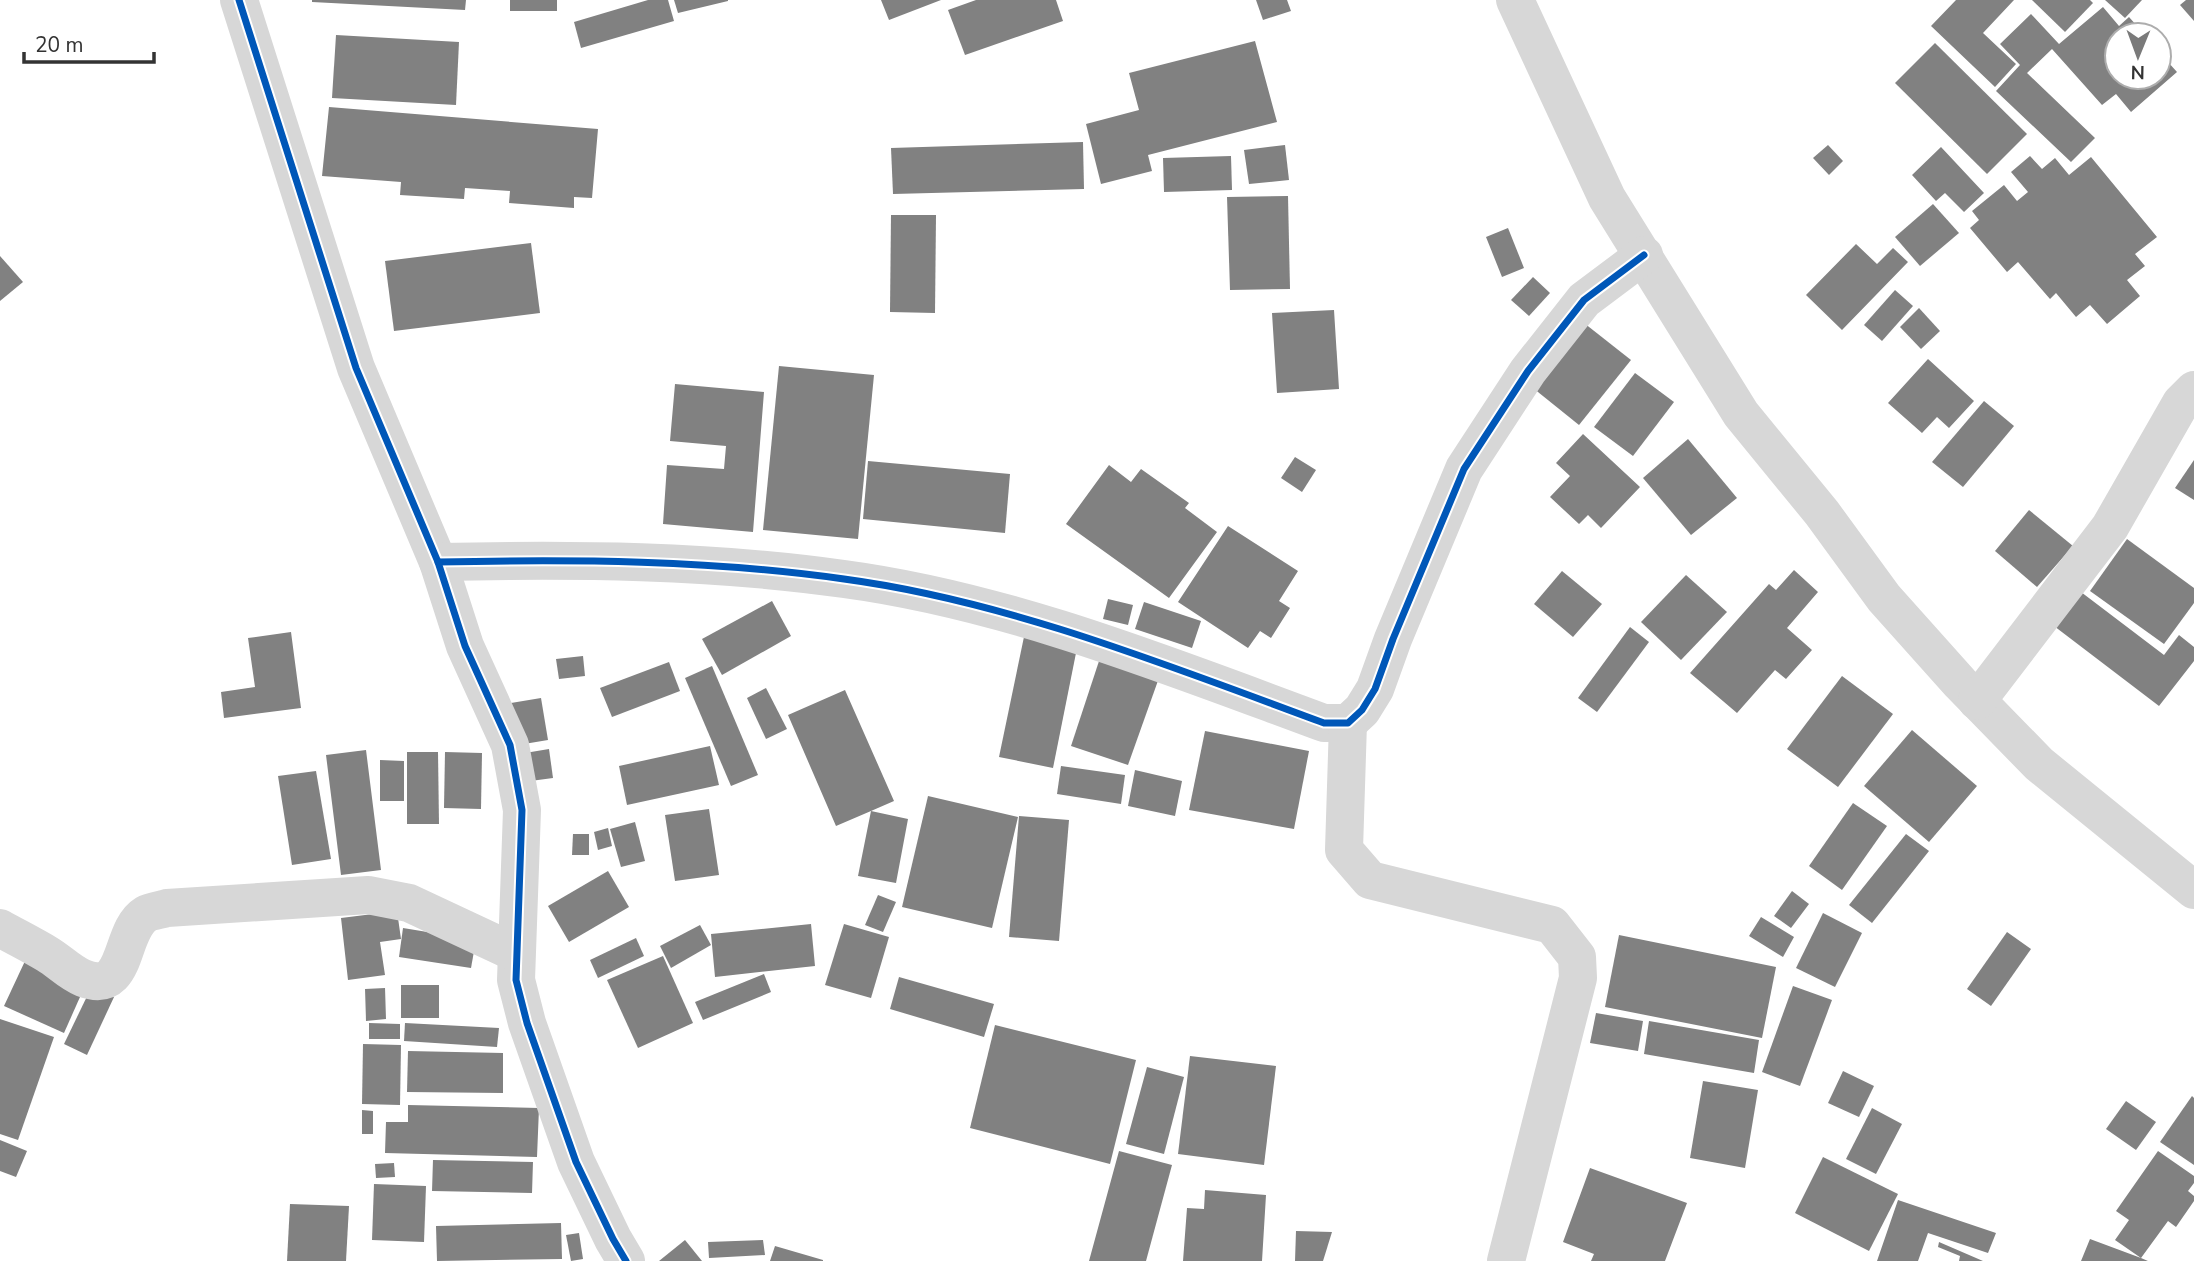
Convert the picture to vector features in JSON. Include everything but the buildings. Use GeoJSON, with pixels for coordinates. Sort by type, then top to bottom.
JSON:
{"type":"FeatureCollection","features":[{"type":"Feature","properties":{"kind":"street"},"geometry":{"type":"LineString","coordinates":[[239,0],[356,368],[438,562],[465,646],[510,745],[522,810],[516,980],[527,1023],[576,1162],[626,1261]]}},
{"type":"Feature","properties":{"kind":"street"},"geometry":{"type":"LineString","coordinates":[[1515,0],[1607,198],[1741,415],[1822,513],[1884,598],[1977,701],[2039,764],[2194,890]]}},
{"type":"Feature","properties":{"kind":"street"},"geometry":{"type":"LineString","coordinates":[[438,562],[576,560],[726,567],[845,579],[963,603],[1054,628],[1324,723],[1348,723],[1362,710],[1375,689],[1464,469],[1528,371],[1584,300],[1644,255]]}},
{"type":"Feature","properties":{"kind":"street"},"geometry":{"type":"LineString","coordinates":[[1977,701],[2110,527],[2181,403],[2194,390]]}},
{"type":"Feature","properties":{"kind":"street"},"geometry":{"type":"LineString","coordinates":[[1348,723],[1343,850],[1370,880],[1552,925],[1577,957],[1578,978],[1506,1261]]}},
{"type":"Feature","properties":{"kind":"street"},"geometry":{"type":"LineString","coordinates":[[0,928],[48,954],[82,978],[100,982],[116,973],[135,926],[146,914],[167,908],[368,895],[409,903],[516,953]]}},
{"type":"Feature","properties":{"kind":"cycle path"},"geometry":{"type":"LineString","coordinates":[[239,0],[356,368],[438,562],[465,646],[510,745],[522,810],[516,980],[527,1023],[576,1162],[626,1261]]}},
{"type":"Feature","properties":{"kind":"cycle path"},"geometry":{"type":"LineString","coordinates":[[438,562],[590,561],[692,564],[794,573],[905,589],[1027,619],[1087,638],[1324,723],[1348,723],[1362,710],[1375,689],[1464,469],[1528,371],[1584,300],[1644,255]]}}]}
